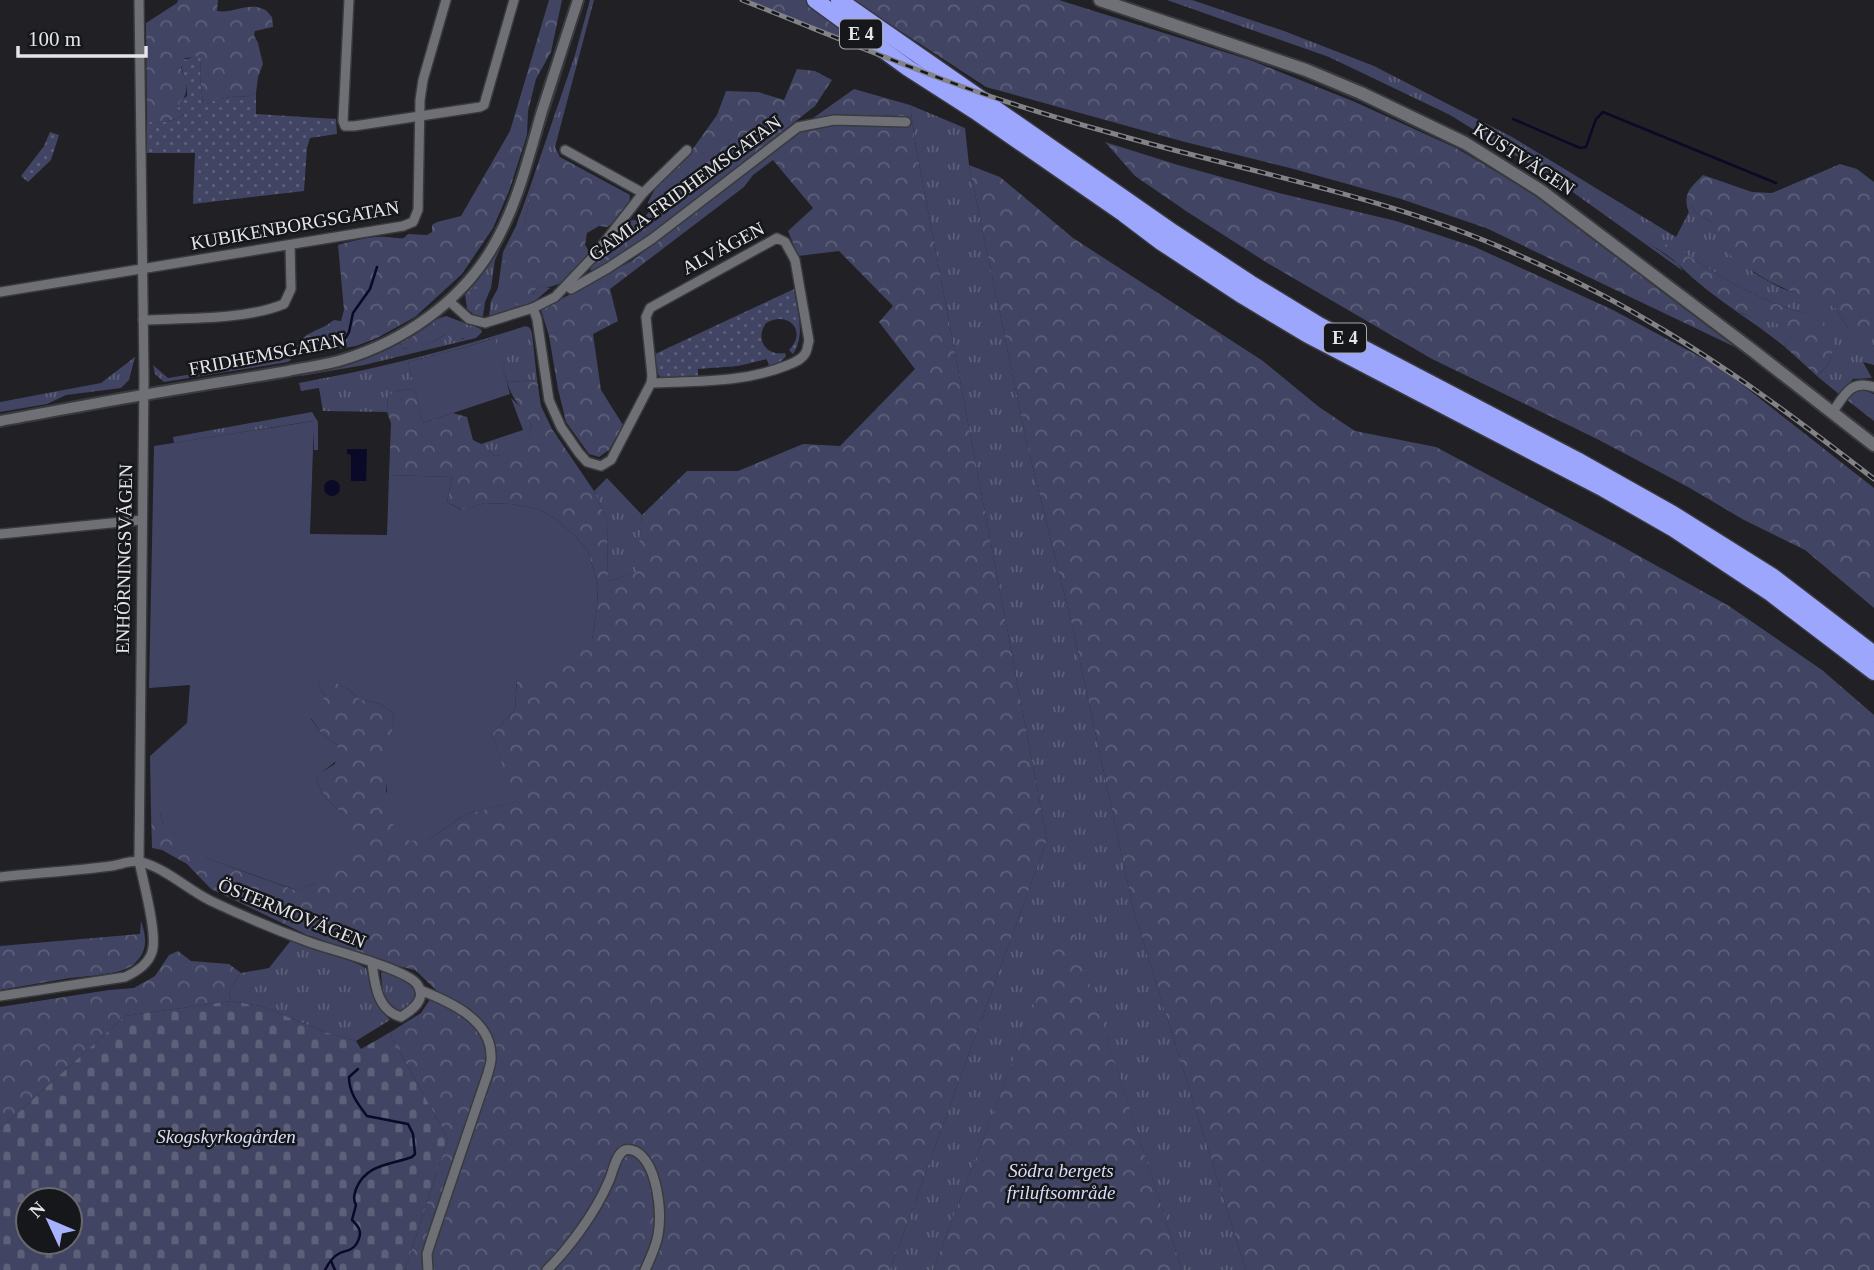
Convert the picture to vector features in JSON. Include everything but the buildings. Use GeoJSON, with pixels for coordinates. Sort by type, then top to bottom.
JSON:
{"type":"FeatureCollection","features":[{"type":"Feature","properties":{"kind":"highway","name":"E 4"},"geometry":{"type":"LineString","coordinates":[[815,0],[908,68],[975,111],[1161,242],[1243,296],[1308,335],[1604,489],[1674,529],[1769,592],[1872,666]]}},
{"type":"Feature","properties":{"kind":"highway","name":"E 4"},"geometry":{"type":"LineString","coordinates":[[839,0],[1240,277],[1319,325],[1577,460],[1673,514],[1772,576],[1872,666]]}},
{"type":"Feature","properties":{"kind":"main road","name":"KUSTVÄGEN"},"geometry":{"type":"LineString","coordinates":[[1100,0],[1306,70],[1465,143],[1550,197],[1874,445]]}},
{"type":"Feature","properties":{"kind":"street","name":"ENHÖRNINGSVÄGEN"},"geometry":{"type":"LineString","coordinates":[[0,996],[125,977],[138,970],[152,953],[153,930],[139,860],[143,268],[139,0]]}},
{"type":"Feature","properties":{"kind":"street"},"geometry":{"type":"LineString","coordinates":[[349,0],[343,115],[345,126],[480,107],[484,104],[514,0]]}},
{"type":"Feature","properties":{"kind":"street","name":"KUBIKENBORGSGATAN"},"geometry":{"type":"LineString","coordinates":[[0,292],[403,226],[413,222],[418,211],[420,100],[423,80],[446,0]]}},
{"type":"Feature","properties":{"kind":"street","name":"FRIDHEMSGATAN"},"geometry":{"type":"LineString","coordinates":[[0,421],[344,359],[380,345],[408,330],[449,301],[490,251],[507,219],[521,184],[578,0]]}},
{"type":"Feature","properties":{"kind":"street","name":"GAMLA FRIDHEMSGATAN"},"geometry":{"type":"LineString","coordinates":[[571,289],[652,239],[799,127],[834,120],[906,122]]}},
{"type":"Feature","properties":{"kind":"street"},"geometry":{"type":"LineString","coordinates":[[565,149],[643,193]]}},
{"type":"Feature","properties":{"kind":"street"},"geometry":{"type":"LineString","coordinates":[[449,301],[468,319],[481,323],[499,320],[555,297],[593,257],[643,193],[687,150]]}},
{"type":"Feature","properties":{"kind":"street","name":"ALVÄGEN"},"geometry":{"type":"LineString","coordinates":[[776,238],[785,242],[795,260],[809,341],[807,352],[801,358],[770,373],[757,376],[732,380],[651,383],[646,317],[650,308],[776,238]]}},
{"type":"Feature","properties":{"kind":"street"},"geometry":{"type":"LineString","coordinates":[[143,320],[237,314],[271,309],[284,304],[291,289],[290,245]]}},
{"type":"Feature","properties":{"kind":"street"},"geometry":{"type":"LineString","coordinates":[[533,308],[549,400],[561,427],[587,462],[601,466],[611,460],[651,383]]}},
{"type":"Feature","properties":{"kind":"street"},"geometry":{"type":"LineString","coordinates":[[1832,413],[1852,387],[1858,384],[1874,387]]}},
{"type":"Feature","properties":{"kind":"street"},"geometry":{"type":"LineString","coordinates":[[0,534],[142,520]]}},
{"type":"Feature","properties":{"kind":"street"},"geometry":{"type":"LineString","coordinates":[[0,877],[109,866],[139,860]]}},
{"type":"Feature","properties":{"kind":"street","name":"ÖSTERMOVÄGEN"},"geometry":{"type":"LineString","coordinates":[[139,860],[165,872],[209,900],[310,943],[372,963],[406,975],[416,982],[420,990],[418,1003],[413,1010],[401,1017],[386,1010],[377,993],[372,963]]}},
{"type":"Feature","properties":{"kind":"street"},"geometry":{"type":"LineString","coordinates":[[420,990],[459,1008],[475,1020],[489,1044],[491,1056],[488,1073],[430,1241],[428,1270]]}},
{"type":"Feature","properties":{"kind":"street"},"geometry":{"type":"LineString","coordinates":[[547,1270],[597,1206],[618,1158],[628,1149],[646,1162],[656,1187],[658,1233],[645,1270]]}},
{"type":"Feature","properties":{"kind":"green space"},"geometry":{"type":"Polygon","coordinates":[[[178,0],[218,0],[217,11],[257,7],[266,10],[272,17],[273,27],[255,31],[263,64],[256,93],[203,104],[201,57],[185,58],[181,68],[186,93],[177,107],[184,115],[166,121],[147,121],[146,23],[178,0]]]}},
{"type":"Feature","properties":{"kind":"green space"},"geometry":{"type":"Polygon","coordinates":[[[549,0],[562,0],[551,52],[536,79],[528,111],[527,135],[509,191],[493,228],[462,274],[415,317],[377,338],[356,346],[299,356],[295,352],[306,336],[334,320],[341,321],[344,310],[338,245],[374,237],[404,238],[408,234],[427,235],[432,232],[432,225],[437,222],[461,216],[510,131],[549,0]]]}},
{"type":"Feature","properties":{"kind":"green space"},"geometry":{"type":"Polygon","coordinates":[[[590,0],[594,0],[555,147],[560,157],[544,166],[531,191],[524,226],[516,239],[533,295],[537,287],[550,288],[527,305],[491,317],[491,301],[498,288],[503,252],[529,190],[575,55],[590,0]]]}},
{"type":"Feature","properties":{"kind":"green space"},"geometry":{"type":"Polygon","coordinates":[[[744,0],[807,0],[891,60],[748,2],[744,0]]]}},
{"type":"Feature","properties":{"kind":"green space"},"geometry":{"type":"Polygon","coordinates":[[[853,0],[1059,0],[1250,60],[1355,102],[1456,148],[1534,194],[1737,348],[1486,228],[1401,199],[986,87],[853,0]]]}},
{"type":"Feature","properties":{"kind":"green space"},"geometry":{"type":"Polygon","coordinates":[[[1167,0],[1192,0],[1284,31],[1374,66],[1512,137],[1676,237],[1692,206],[1695,212],[1710,221],[1754,273],[1781,288],[1835,307],[1849,330],[1874,330],[1874,365],[1863,362],[1872,378],[1853,379],[1840,395],[1817,376],[1830,360],[1833,340],[1804,313],[1771,302],[1735,285],[1684,253],[1647,242],[1678,264],[1683,271],[1560,183],[1450,115],[1329,57],[1167,0]]]}},
{"type":"Feature","properties":{"kind":"green space"},"geometry":{"type":"Polygon","coordinates":[[[570,49],[517,211],[495,260],[483,316],[476,316],[467,309],[465,294],[522,191],[570,49]]]}},
{"type":"Feature","properties":{"kind":"green space"},"geometry":{"type":"Polygon","coordinates":[[[201,57],[203,104],[256,93],[256,114],[336,119],[337,134],[310,138],[304,191],[193,204],[195,153],[146,153],[147,121],[166,121],[184,115],[177,108],[180,101],[187,96],[180,61],[201,57]]]}},
{"type":"Feature","properties":{"kind":"green space"},"geometry":{"type":"Polygon","coordinates":[[[797,69],[815,71],[832,80],[815,106],[628,252],[591,271],[589,265],[624,222],[641,221],[649,212],[648,202],[656,187],[692,150],[717,115],[726,91],[758,92],[784,100],[797,69]]]}},
{"type":"Feature","properties":{"kind":"green space"},"geometry":{"type":"Polygon","coordinates":[[[854,89],[910,105],[1047,840],[890,1270],[405,1270],[448,1138],[389,1033],[421,1013],[436,990],[415,970],[381,962],[303,933],[211,889],[187,864],[162,850],[152,848],[151,813],[160,813],[163,825],[209,859],[295,890],[314,884],[341,812],[326,799],[316,780],[320,773],[335,764],[337,745],[321,733],[311,718],[325,695],[318,687],[321,676],[345,687],[360,699],[380,704],[394,714],[386,792],[429,839],[466,814],[514,802],[492,734],[515,710],[517,679],[592,640],[598,585],[588,551],[556,519],[539,509],[485,503],[463,510],[447,502],[452,477],[389,475],[391,423],[387,412],[388,397],[395,391],[415,389],[423,423],[453,413],[467,417],[473,440],[495,456],[522,452],[532,425],[507,382],[537,380],[541,406],[552,429],[594,491],[607,521],[608,581],[636,573],[642,515],[687,471],[738,471],[803,444],[840,446],[915,369],[879,322],[893,306],[839,251],[798,256],[788,231],[813,208],[773,160],[753,175],[744,187],[610,289],[618,321],[593,334],[601,390],[623,425],[609,450],[599,457],[589,454],[566,422],[549,336],[541,310],[633,260],[809,121],[854,89]]]}},
{"type":"Feature","properties":{"kind":"green space"},"geometry":{"type":"Polygon","coordinates":[[[910,105],[965,128],[969,165],[1027,444],[1073,629],[1134,912],[1246,1270],[1182,1270],[1068,918],[933,1270],[890,1270],[1047,840],[910,105]]]}},
{"type":"Feature","properties":{"kind":"green space"},"geometry":{"type":"Polygon","coordinates":[[[50,132],[59,135],[51,160],[28,182],[21,176],[44,146],[50,132]]]}},
{"type":"Feature","properties":{"kind":"green space"},"geometry":{"type":"Polygon","coordinates":[[[1105,142],[1279,193],[1396,221],[1475,247],[1613,310],[1721,368],[1874,488],[1874,608],[1805,550],[1744,520],[1597,439],[1432,359],[1269,264],[1135,176],[1105,142]]]}},
{"type":"Feature","properties":{"kind":"green space"},"geometry":{"type":"Polygon","coordinates":[[[560,157],[630,195],[629,205],[615,222],[607,227],[599,226],[587,233],[585,245],[591,254],[565,281],[551,287],[537,287],[529,299],[516,305],[505,293],[501,269],[507,251],[524,226],[531,191],[544,165],[560,157]]]}},
{"type":"Feature","properties":{"kind":"green space"},"geometry":{"type":"Polygon","coordinates":[[[1840,164],[1857,169],[1874,182],[1874,330],[1849,330],[1835,307],[1760,276],[1719,245],[1715,238],[1718,232],[1710,221],[1695,212],[1692,206],[1689,213],[1687,206],[1688,192],[1703,175],[1752,192],[1772,193],[1840,164]]]}},
{"type":"Feature","properties":{"kind":"green space"},"geometry":{"type":"Polygon","coordinates":[[[969,165],[1000,177],[1073,238],[1263,361],[1319,407],[1355,431],[1436,447],[1614,542],[1729,606],[1822,670],[1874,715],[1874,1270],[1246,1270],[1134,912],[1073,629],[1027,444],[969,165]]]}},
{"type":"Feature","properties":{"kind":"green space"},"geometry":{"type":"Polygon","coordinates":[[[1649,236],[1684,253],[1735,285],[1823,322],[1833,334],[1832,353],[1826,367],[1817,376],[1785,347],[1791,332],[1780,325],[1746,315],[1723,302],[1671,258],[1647,242],[1649,236]]]}},
{"type":"Feature","properties":{"kind":"green space"},"geometry":{"type":"Polygon","coordinates":[[[470,289],[478,289],[480,298],[479,312],[474,314],[466,302],[470,289]]]}},
{"type":"Feature","properties":{"kind":"green space"},"geometry":{"type":"Polygon","coordinates":[[[794,289],[800,331],[793,354],[789,350],[797,336],[793,324],[782,319],[774,320],[766,323],[762,340],[772,352],[785,353],[786,356],[779,362],[769,366],[767,359],[738,366],[698,369],[698,376],[664,379],[659,375],[655,354],[794,289]]]}},
{"type":"Feature","properties":{"kind":"green space"},"geometry":{"type":"Polygon","coordinates":[[[1713,294],[1743,314],[1785,325],[1791,332],[1791,337],[1785,347],[1767,333],[1713,294]]]}},
{"type":"Feature","properties":{"kind":"green space"},"geometry":{"type":"Polygon","coordinates":[[[446,316],[481,329],[482,332],[476,338],[364,365],[301,376],[376,355],[440,318],[446,316]],[[436,321],[400,345],[404,349],[416,348],[446,334],[451,339],[464,339],[436,321]]]}},
{"type":"Feature","properties":{"kind":"green space"},"geometry":{"type":"Polygon","coordinates":[[[436,321],[448,321],[466,337],[452,342],[446,334],[419,347],[401,348],[400,345],[436,321]]]}},
{"type":"Feature","properties":{"kind":"green space"},"geometry":{"type":"Polygon","coordinates":[[[526,326],[532,333],[537,380],[507,382],[494,338],[408,362],[415,389],[395,391],[388,397],[387,412],[323,411],[319,388],[301,391],[299,383],[414,358],[526,326]]]}},
{"type":"Feature","properties":{"kind":"green space"},"geometry":{"type":"Polygon","coordinates":[[[495,338],[510,394],[423,423],[408,362],[495,338]]]}},
{"type":"Feature","properties":{"kind":"green space"},"geometry":{"type":"Polygon","coordinates":[[[291,354],[291,360],[288,362],[164,382],[155,374],[153,365],[168,378],[286,359],[291,354]]]}},
{"type":"Feature","properties":{"kind":"green space"},"geometry":{"type":"Polygon","coordinates":[[[135,357],[129,380],[121,388],[66,395],[47,404],[0,412],[0,402],[101,383],[135,357]]]}},
{"type":"Feature","properties":{"kind":"green space"},"geometry":{"type":"Polygon","coordinates":[[[1864,390],[1874,394],[1874,421],[1847,400],[1854,393],[1864,390]]]}},
{"type":"Feature","properties":{"kind":"green space"},"geometry":{"type":"Polygon","coordinates":[[[511,398],[524,410],[532,425],[522,453],[495,456],[481,444],[523,430],[511,398]]]}},
{"type":"Feature","properties":{"kind":"green space"},"geometry":{"type":"Polygon","coordinates":[[[312,412],[318,422],[318,450],[314,450],[313,421],[174,443],[173,437],[312,412]]]}},
{"type":"Feature","properties":{"kind":"green space"},"geometry":{"type":"Polygon","coordinates":[[[314,421],[310,534],[387,535],[389,475],[452,477],[447,502],[462,510],[485,503],[511,504],[539,509],[556,519],[588,551],[598,585],[592,640],[547,676],[517,679],[515,710],[492,734],[515,802],[466,814],[429,839],[410,841],[397,831],[391,819],[387,774],[394,714],[380,704],[360,699],[345,687],[321,677],[318,687],[325,695],[321,710],[311,719],[321,733],[337,745],[340,755],[316,780],[326,799],[341,812],[350,827],[346,848],[333,871],[314,884],[296,890],[209,859],[167,830],[160,813],[151,813],[150,756],[187,723],[190,685],[149,688],[154,446],[314,421]]]}},
{"type":"Feature","properties":{"kind":"green space"},"geometry":{"type":"Polygon","coordinates":[[[607,478],[642,515],[637,573],[608,581],[607,521],[594,491],[607,478]]]}},
{"type":"Feature","properties":{"kind":"green space","name":"Södra bergets friluftsområde"},"geometry":{"type":"Polygon","coordinates":[[[1068,917],[1182,1270],[933,1270],[1068,917]]]}},
{"type":"Feature","properties":{"kind":"green space"},"geometry":{"type":"Polygon","coordinates":[[[141,921],[145,939],[144,950],[138,960],[127,968],[112,973],[0,990],[0,946],[140,934],[141,921]]]}},
{"type":"Feature","properties":{"kind":"green space"},"geometry":{"type":"Polygon","coordinates":[[[292,939],[366,968],[379,1008],[390,1020],[356,1041],[325,1032],[261,1006],[231,1001],[229,991],[241,973],[269,968],[292,939]]]}},
{"type":"Feature","properties":{"kind":"green space"},"geometry":{"type":"Polygon","coordinates":[[[178,951],[191,961],[229,964],[241,973],[229,991],[231,1001],[125,1016],[0,1129],[0,1007],[134,988],[155,976],[169,955],[178,951]]]}},
{"type":"Feature","properties":{"kind":"green space"},"geometry":{"type":"Polygon","coordinates":[[[383,971],[412,986],[415,991],[416,997],[404,1011],[387,1002],[382,986],[383,971]]]}},
{"type":"Feature","properties":{"kind":"green space","name":"Skogskyrkogården"},"geometry":{"type":"Polygon","coordinates":[[[231,1001],[261,1006],[325,1032],[356,1041],[361,1049],[389,1033],[448,1138],[405,1270],[0,1270],[0,1129],[125,1016],[231,1001]]]}},
{"type":"Feature","properties":{"kind":"shaded area"},"geometry":{"type":"Polygon","coordinates":[[[347,449],[367,449],[366,481],[351,481],[351,455],[347,454],[347,449]]]}},
{"type":"Feature","properties":{"kind":"shaded area"},"geometry":{"type":"Polygon","coordinates":[[[332,480],[340,488],[332,496],[324,488],[332,480]]]}},
{"type":"Feature","properties":{"kind":"waterway"},"geometry":{"type":"LineString","coordinates":[[1513,119],[1580,148],[1586,147],[1596,119],[1603,112],[1776,183]]}},
{"type":"Feature","properties":{"kind":"waterway"},"geometry":{"type":"LineString","coordinates":[[317,352],[321,342],[345,339],[353,313],[370,289],[377,267]]}},
{"type":"Feature","properties":{"kind":"waterway"},"geometry":{"type":"LineString","coordinates":[[325,1270],[336,1256],[353,1248],[358,1240],[359,1229],[352,1220],[356,1189],[360,1181],[372,1170],[415,1154],[413,1134],[408,1124],[367,1116],[357,1103],[349,1077],[358,1069]]}},
{"type":"Feature","properties":{"kind":"waterway"},"geometry":{"type":"LineString","coordinates":[[331,1261],[335,1270]]}},
{"type":"Feature","properties":{"kind":"railway"},"geometry":{"type":"LineString","coordinates":[[742,0],[1010,103],[1162,147],[1367,201],[1417,216],[1516,254],[1601,294],[1708,358],[1820,437],[1874,479]]}}]}
